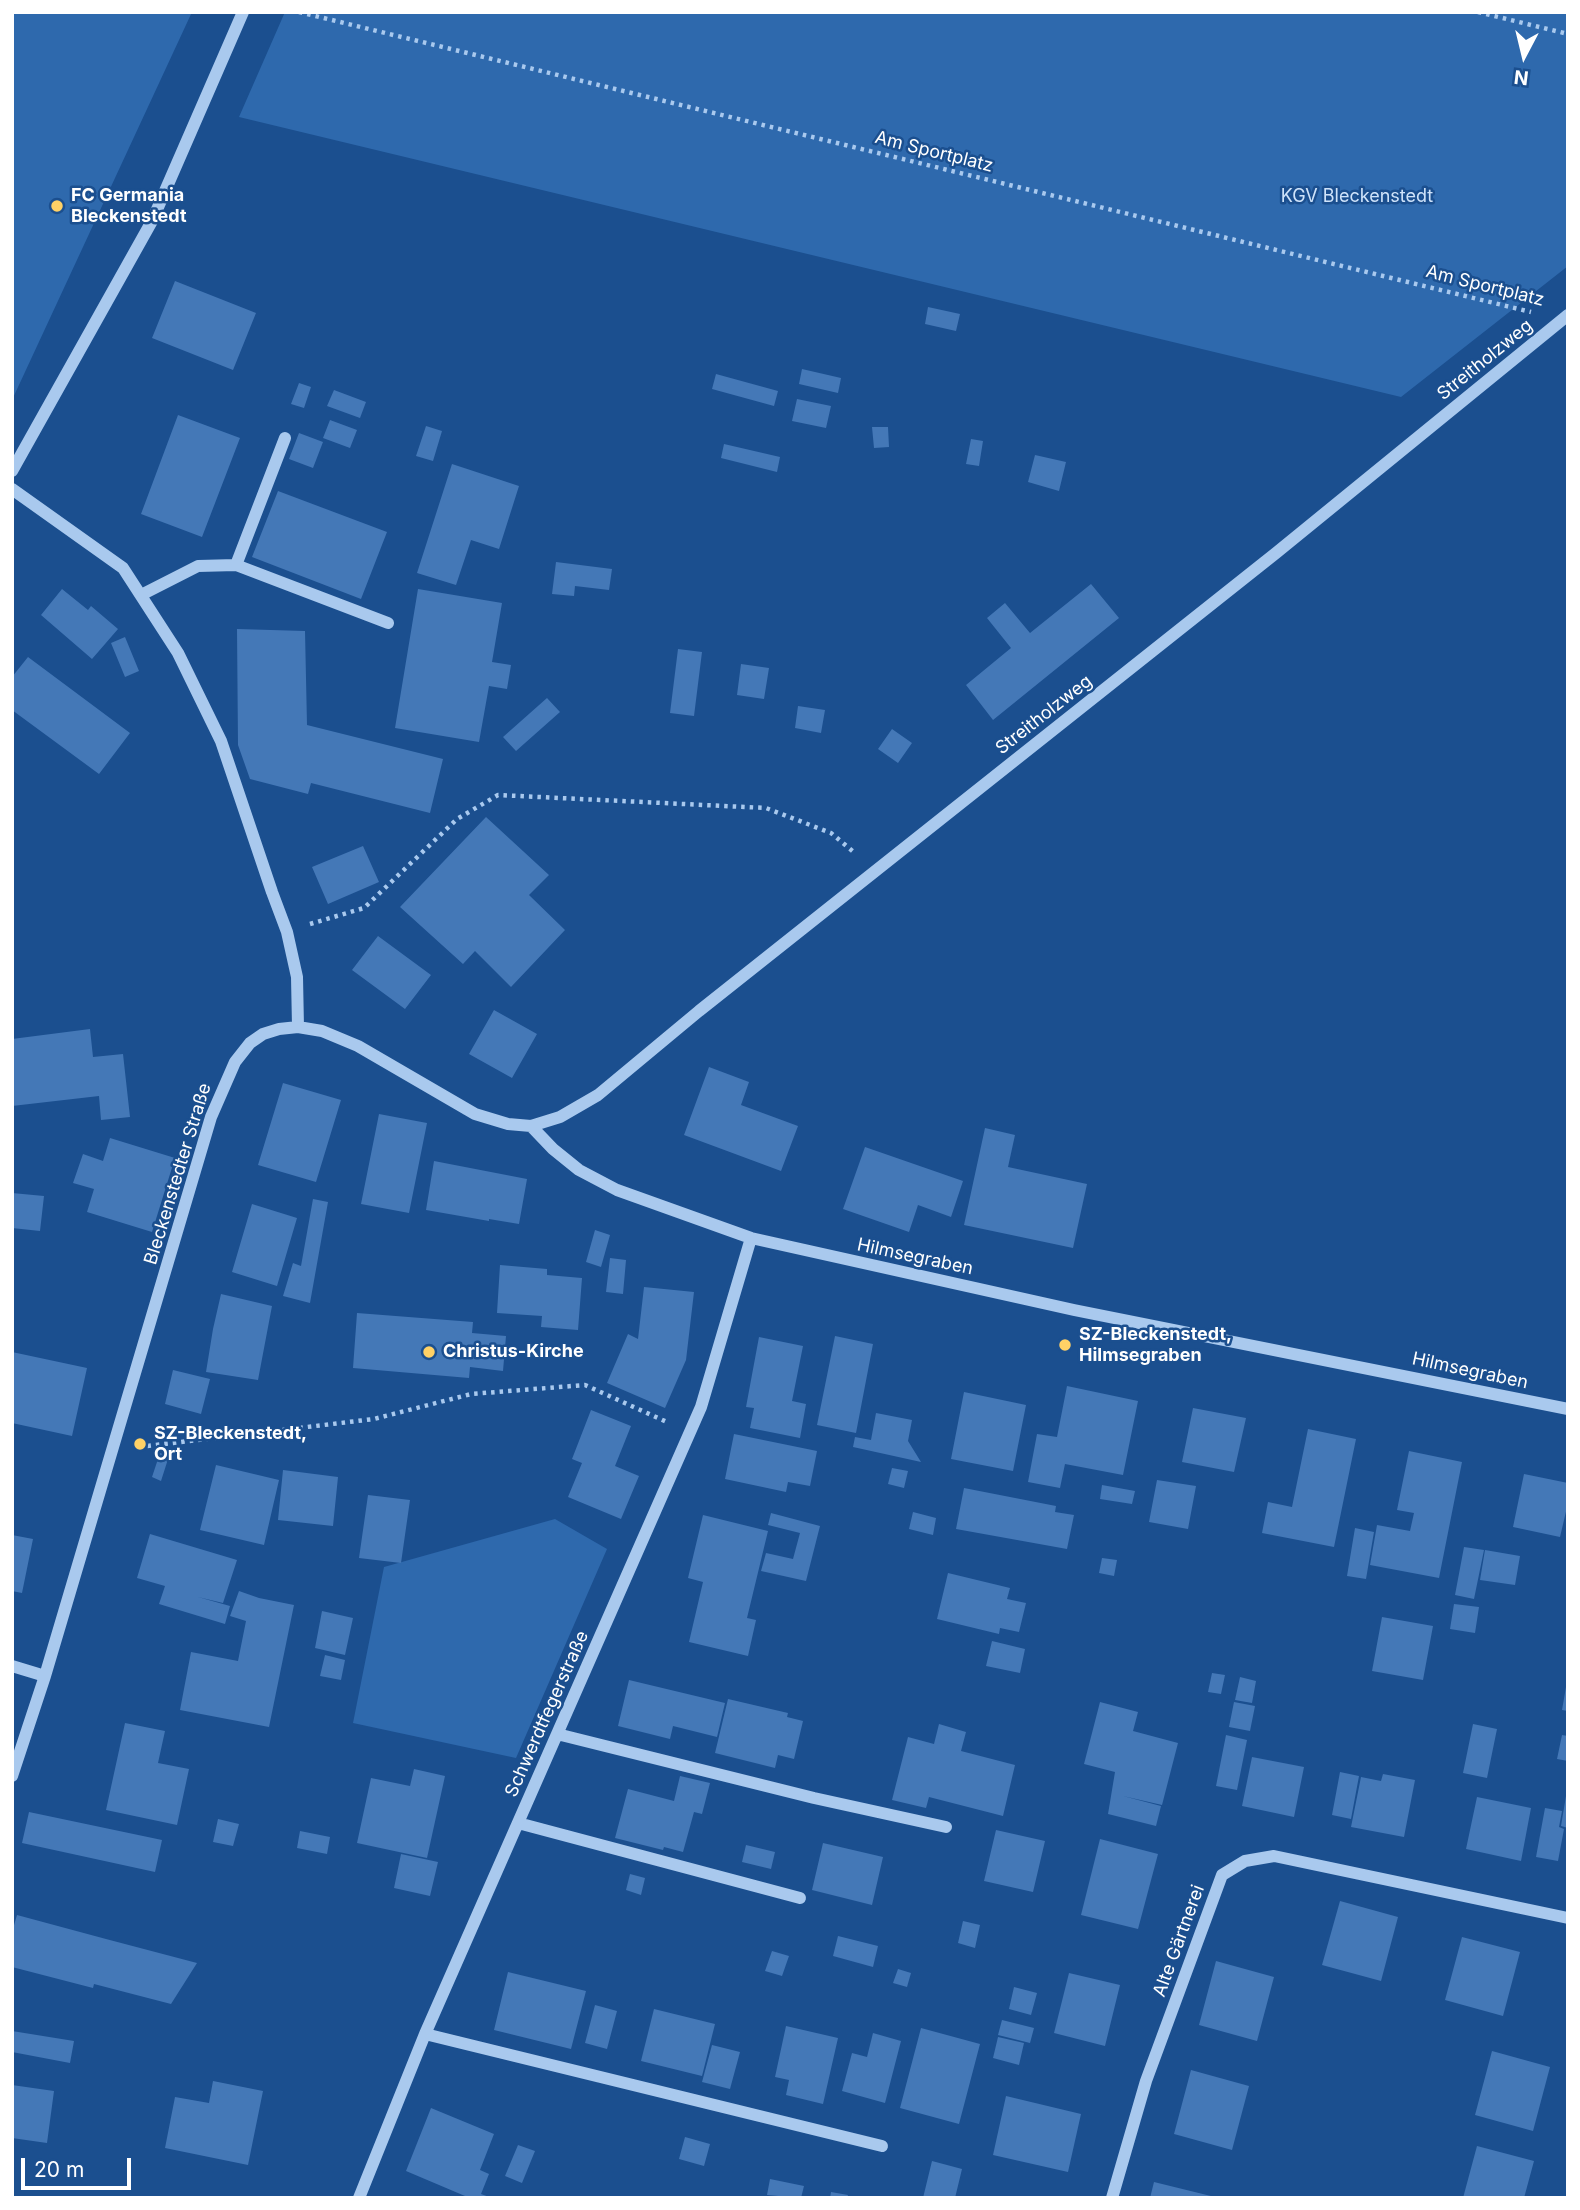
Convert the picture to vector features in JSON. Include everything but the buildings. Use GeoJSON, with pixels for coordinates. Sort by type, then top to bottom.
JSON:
{"type":"FeatureCollection","features":[{"type":"Feature","properties":{"kind":"street"},"geometry":{"type":"LineString","coordinates":[[12,471],[152,221],[243,12]]}},
{"type":"Feature","properties":{"kind":"street","name":"Streitholzweg"},"geometry":{"type":"LineString","coordinates":[[531,1126],[560,1117],[598,1095],[699,1011],[1276,553],[1565,317]]}},
{"type":"Feature","properties":{"kind":"street"},"geometry":{"type":"LineString","coordinates":[[236,565],[285,438]]}},
{"type":"Feature","properties":{"kind":"street"},"geometry":{"type":"LineString","coordinates":[[12,489],[123,568],[177,653],[221,741],[287,932],[297,977],[299,1027],[323,1031],[358,1046],[475,1114],[508,1124],[531,1126]]}},
{"type":"Feature","properties":{"kind":"street"},"geometry":{"type":"LineString","coordinates":[[141,595],[198,566],[236,565],[388,623]]}},
{"type":"Feature","properties":{"kind":"street","name":"Bleckenstedter Straße"},"geometry":{"type":"LineString","coordinates":[[12,1776],[45,1676],[211,1117],[226,1079],[250,1043],[263,1034],[299,1027]]}},
{"type":"Feature","properties":{"kind":"street","name":"Hilmsegraben"},"geometry":{"type":"LineString","coordinates":[[531,1126],[579,1170],[617,1190],[751,1238],[1074,1310],[1568,1409]]}},
{"type":"Feature","properties":{"kind":"street","name":"Schwerdtfegerstraße"},"geometry":{"type":"LineString","coordinates":[[359,2198],[425,2034],[701,1407],[751,1238]]}},
{"type":"Feature","properties":{"kind":"street"},"geometry":{"type":"LineString","coordinates":[[12,1666],[45,1676]]}},
{"type":"Feature","properties":{"kind":"street"},"geometry":{"type":"LineString","coordinates":[[557,1734],[814,1798],[946,1827]]}},
{"type":"Feature","properties":{"kind":"street"},"geometry":{"type":"LineString","coordinates":[[518,1823],[800,1898]]}},
{"type":"Feature","properties":{"kind":"street","name":"Alte Gärtnerei"},"geometry":{"type":"LineString","coordinates":[[1112,2198],[1146,2081],[1222,1875],[1245,1861],[1274,1856],[1568,1917]]}},
{"type":"Feature","properties":{"kind":"street"},"geometry":{"type":"LineString","coordinates":[[425,2034],[882,2146]]}},
{"type":"Feature","properties":{"kind":"path","name":"Am Sportplatz"},"geometry":{"type":"LineString","coordinates":[[299,12],[1565,317]]}},
{"type":"Feature","properties":{"kind":"path"},"geometry":{"type":"LineString","coordinates":[[1478,12],[1568,34]]}},
{"type":"Feature","properties":{"kind":"path"},"geometry":{"type":"LineString","coordinates":[[287,932],[364,908],[457,819],[498,794],[766,807],[831,833],[876,871]]}},
{"type":"Feature","properties":{"kind":"path"},"geometry":{"type":"LineString","coordinates":[[113,1450],[374,1419],[471,1394],[585,1385],[690,1433]]}},
{"type":"Feature","properties":{"kind":"green space","name":"FC Germania Bleckenstedt"},"geometry":{"type":"Polygon","coordinates":[[[12,12],[192,12],[12,400],[12,12]]]}},
{"type":"Feature","properties":{"kind":"green space","name":"KGV Bleckenstedt"},"geometry":{"type":"Polygon","coordinates":[[[285,12],[1568,12],[1568,266],[1401,397],[239,117],[285,12]]]}},
{"type":"Feature","properties":{"kind":"green space"},"geometry":{"type":"Polygon","coordinates":[[[555,1519],[607,1549],[516,1758],[353,1723],[384,1567],[555,1519]]]}},
{"type":"Feature","properties":{"kind":"place","name":"FC Germania Bleckenstedt"},"geometry":{"type":"Point","coordinates":[57,206]}},
{"type":"Feature","properties":{"kind":"place","name":"SZ-Bleckenstedt, Hilmsegraben"},"geometry":{"type":"Point","coordinates":[1065,1345]}},
{"type":"Feature","properties":{"kind":"place","name":"Christus-Kirche"},"geometry":{"type":"Point","coordinates":[429,1352]}},
{"type":"Feature","properties":{"kind":"place","name":"SZ-Bleckenstedt, Ort"},"geometry":{"type":"Point","coordinates":[140,1444]}}]}
